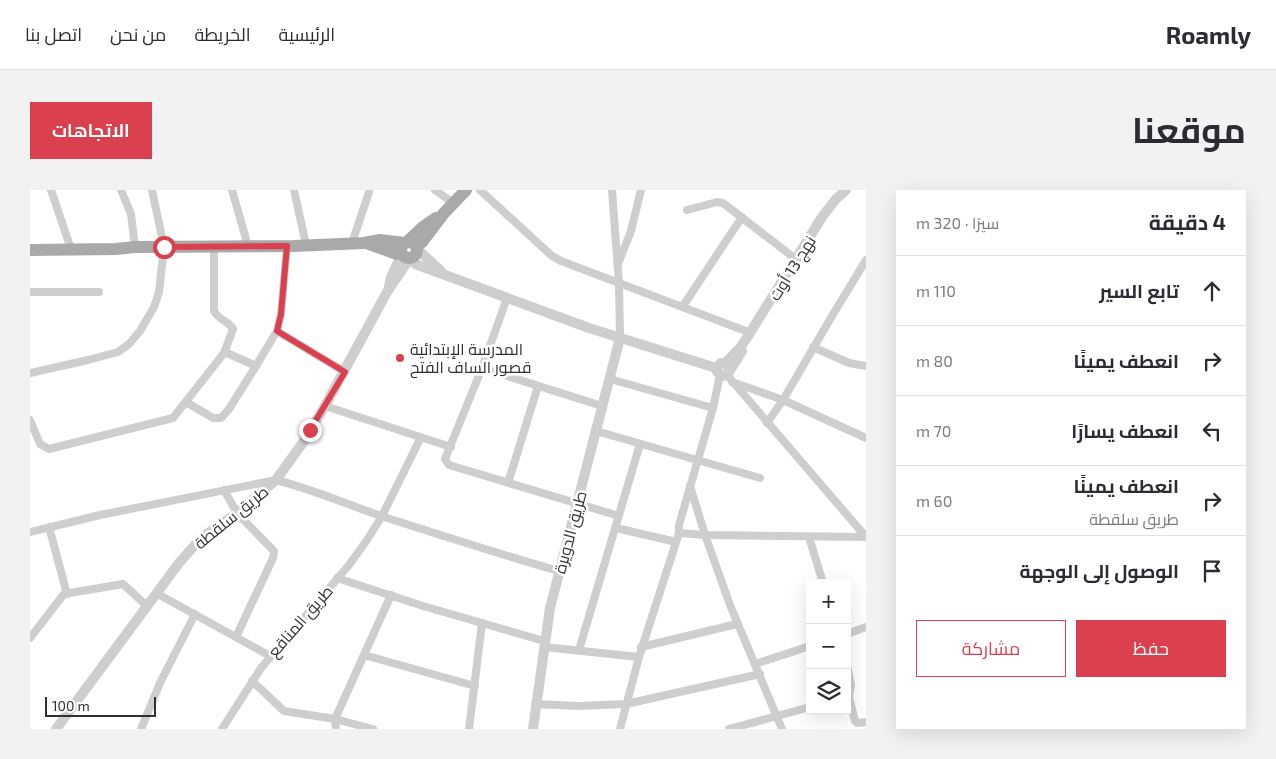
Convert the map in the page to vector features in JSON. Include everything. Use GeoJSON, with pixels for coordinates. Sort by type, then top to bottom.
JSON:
{"type":"FeatureCollection","features":[{"type":"Feature","properties":{"kind":"main road"},"geometry":{"type":"LineString","coordinates":[[30,250],[116,249],[135,246],[287,246],[358,243],[380,240],[409,250],[422,242],[453,202],[466,190]]}},
{"type":"Feature","properties":{"kind":"street"},"geometry":{"type":"LineString","coordinates":[[51,190],[71,249]]}},
{"type":"Feature","properties":{"kind":"street"},"geometry":{"type":"LineString","coordinates":[[121,190],[131,214],[135,246]]}},
{"type":"Feature","properties":{"kind":"street"},"geometry":{"type":"LineString","coordinates":[[30,373],[118,352],[129,344],[154,307],[160,292],[164,247],[152,190]]}},
{"type":"Feature","properties":{"kind":"street"},"geometry":{"type":"LineString","coordinates":[[232,190],[248,246]]}},
{"type":"Feature","properties":{"kind":"street"},"geometry":{"type":"LineString","coordinates":[[294,190],[306,245]]}},
{"type":"Feature","properties":{"kind":"street"},"geometry":{"type":"LineString","coordinates":[[435,190],[453,202]]}},
{"type":"Feature","properties":{"kind":"street"},"geometry":{"type":"LineString","coordinates":[[480,190],[552,256],[570,266],[683,306],[750,335]]}},
{"type":"Feature","properties":{"kind":"street"},"geometry":{"type":"LineString","coordinates":[[612,190],[619,284],[620,338]]}},
{"type":"Feature","properties":{"kind":"street"},"geometry":{"type":"LineString","coordinates":[[617,266],[631,231],[641,190]]}},
{"type":"Feature","properties":{"kind":"street","name":"نهج 13 أوت"},"geometry":{"type":"LineString","coordinates":[[725,372],[797,260],[822,217],[837,195],[846,190]]}},
{"type":"Feature","properties":{"kind":"street"},"geometry":{"type":"LineString","coordinates":[[358,243],[369,192]]}},
{"type":"Feature","properties":{"kind":"street"},"geometry":{"type":"LineString","coordinates":[[688,210],[720,202],[797,260]]}},
{"type":"Feature","properties":{"kind":"street"},"geometry":{"type":"LineString","coordinates":[[683,306],[742,217]]}},
{"type":"Feature","properties":{"kind":"street"},"geometry":{"type":"LineString","coordinates":[[30,420],[40,444],[49,448],[175,417],[224,353],[233,329],[231,325],[218,317],[214,311],[214,246]]}},
{"type":"Feature","properties":{"kind":"street"},"geometry":{"type":"LineString","coordinates":[[186,402],[213,418],[221,418],[229,409],[277,331],[281,314],[287,246]]}},
{"type":"Feature","properties":{"kind":"street"},"geometry":{"type":"LineString","coordinates":[[409,250],[416,264],[588,328],[725,372],[866,438]]}},
{"type":"Feature","properties":{"kind":"street","name":"طريق سلقطة"},"geometry":{"type":"LineString","coordinates":[[56,729],[156,593],[201,538],[237,513],[276,480],[304,441],[345,372],[387,292],[391,277],[409,250]]}},
{"type":"Feature","properties":{"kind":"street"},"geometry":{"type":"LineString","coordinates":[[767,423],[783,400],[866,260]]}},
{"type":"Feature","properties":{"kind":"street"},"geometry":{"type":"LineString","coordinates":[[30,292],[99,292]]}},
{"type":"Feature","properties":{"kind":"street"},"geometry":{"type":"LineString","coordinates":[[508,298],[445,459],[449,465],[620,516]]}},
{"type":"Feature","properties":{"kind":"street"},"geometry":{"type":"LineString","coordinates":[[277,331],[345,372]]}},
{"type":"Feature","properties":{"kind":"street","name":"طريق الدويرة"},"geometry":{"type":"LineString","coordinates":[[533,729],[544,644],[559,572],[620,338]]}},
{"type":"Feature","properties":{"kind":"street"},"geometry":{"type":"LineString","coordinates":[[814,347],[849,363],[866,366]]}},
{"type":"Feature","properties":{"kind":"street"},"geometry":{"type":"LineString","coordinates":[[224,353],[256,366]]}},
{"type":"Feature","properties":{"kind":"street"},"geometry":{"type":"LineString","coordinates":[[482,368],[602,406]]}},
{"type":"Feature","properties":{"kind":"street"},"geometry":{"type":"LineString","coordinates":[[620,729],[640,657],[641,647],[679,533],[679,525],[690,486],[725,372]]}},
{"type":"Feature","properties":{"kind":"street"},"geometry":{"type":"LineString","coordinates":[[725,372],[866,537]]}},
{"type":"Feature","properties":{"kind":"street"},"geometry":{"type":"LineString","coordinates":[[610,379],[713,408]]}},
{"type":"Feature","properties":{"kind":"street"},"geometry":{"type":"LineString","coordinates":[[508,483],[538,386]]}},
{"type":"Feature","properties":{"kind":"street"},"geometry":{"type":"LineString","coordinates":[[325,406],[451,447]]}},
{"type":"Feature","properties":{"kind":"street"},"geometry":{"type":"LineString","coordinates":[[596,431],[760,478]]}},
{"type":"Feature","properties":{"kind":"street","name":"طريق المناقع"},"geometry":{"type":"LineString","coordinates":[[222,729],[270,656],[349,565],[382,516],[421,437]]}},
{"type":"Feature","properties":{"kind":"street"},"geometry":{"type":"LineString","coordinates":[[579,650],[640,444]]}},
{"type":"Feature","properties":{"kind":"street"},"geometry":{"type":"LineString","coordinates":[[30,532],[100,515],[276,480],[297,485],[382,516],[559,572]]}},
{"type":"Feature","properties":{"kind":"street"},"geometry":{"type":"LineString","coordinates":[[690,486],[705,535],[738,624],[782,729]]}},
{"type":"Feature","properties":{"kind":"street"},"geometry":{"type":"LineString","coordinates":[[224,490],[237,513],[274,551],[273,558],[236,637]]}},
{"type":"Feature","properties":{"kind":"street"},"geometry":{"type":"LineString","coordinates":[[48,527],[67,594]]}},
{"type":"Feature","properties":{"kind":"street"},"geometry":{"type":"LineString","coordinates":[[616,528],[676,542]]}},
{"type":"Feature","properties":{"kind":"street"},"geometry":{"type":"LineString","coordinates":[[679,533],[866,537]]}},
{"type":"Feature","properties":{"kind":"street"},"geometry":{"type":"LineString","coordinates":[[809,537],[823,579]]}},
{"type":"Feature","properties":{"kind":"street"},"geometry":{"type":"LineString","coordinates":[[337,578],[544,644],[640,657]]}},
{"type":"Feature","properties":{"kind":"street"},"geometry":{"type":"LineString","coordinates":[[30,638],[64,594],[122,584],[147,606]]}},
{"type":"Feature","properties":{"kind":"street"},"geometry":{"type":"LineString","coordinates":[[156,593],[270,656]]}},
{"type":"Feature","properties":{"kind":"street"},"geometry":{"type":"LineString","coordinates":[[336,729],[335,719],[391,596]]}},
{"type":"Feature","properties":{"kind":"street"},"geometry":{"type":"LineString","coordinates":[[141,729],[160,683],[195,614]]}},
{"type":"Feature","properties":{"kind":"street"},"geometry":{"type":"LineString","coordinates":[[469,729],[482,623]]}},
{"type":"Feature","properties":{"kind":"street"},"geometry":{"type":"LineString","coordinates":[[641,647],[738,624]]}},
{"type":"Feature","properties":{"kind":"street"},"geometry":{"type":"LineString","coordinates":[[851,633],[866,627]]}},
{"type":"Feature","properties":{"kind":"street"},"geometry":{"type":"LineString","coordinates":[[755,664],[806,647]]}},
{"type":"Feature","properties":{"kind":"street"},"geometry":{"type":"LineString","coordinates":[[364,654],[475,686]]}},
{"type":"Feature","properties":{"kind":"street"},"geometry":{"type":"LineString","coordinates":[[535,704],[578,706],[626,704],[760,674]]}},
{"type":"Feature","properties":{"kind":"street"},"geometry":{"type":"LineString","coordinates":[[252,681],[284,711],[335,719],[373,729]]}},
{"type":"Feature","properties":{"kind":"street"},"geometry":{"type":"LineString","coordinates":[[729,729],[806,708]]}},
{"type":"Feature","properties":{"kind":"street"},"geometry":{"type":"LineString","coordinates":[[851,708],[855,722],[866,722]]}},
{"type":"Feature","properties":{"kind":"place","name":"المدرسة الإبتدائية قصور الساف الفتح"},"geometry":{"type":"Point","coordinates":[400,358]}},
{"type":"Feature","properties":{"kind":"route"},"geometry":{"type":"LineString","coordinates":[[164,247],[287,246],[281,314],[277,331],[345,372],[310,430]]}}]}
